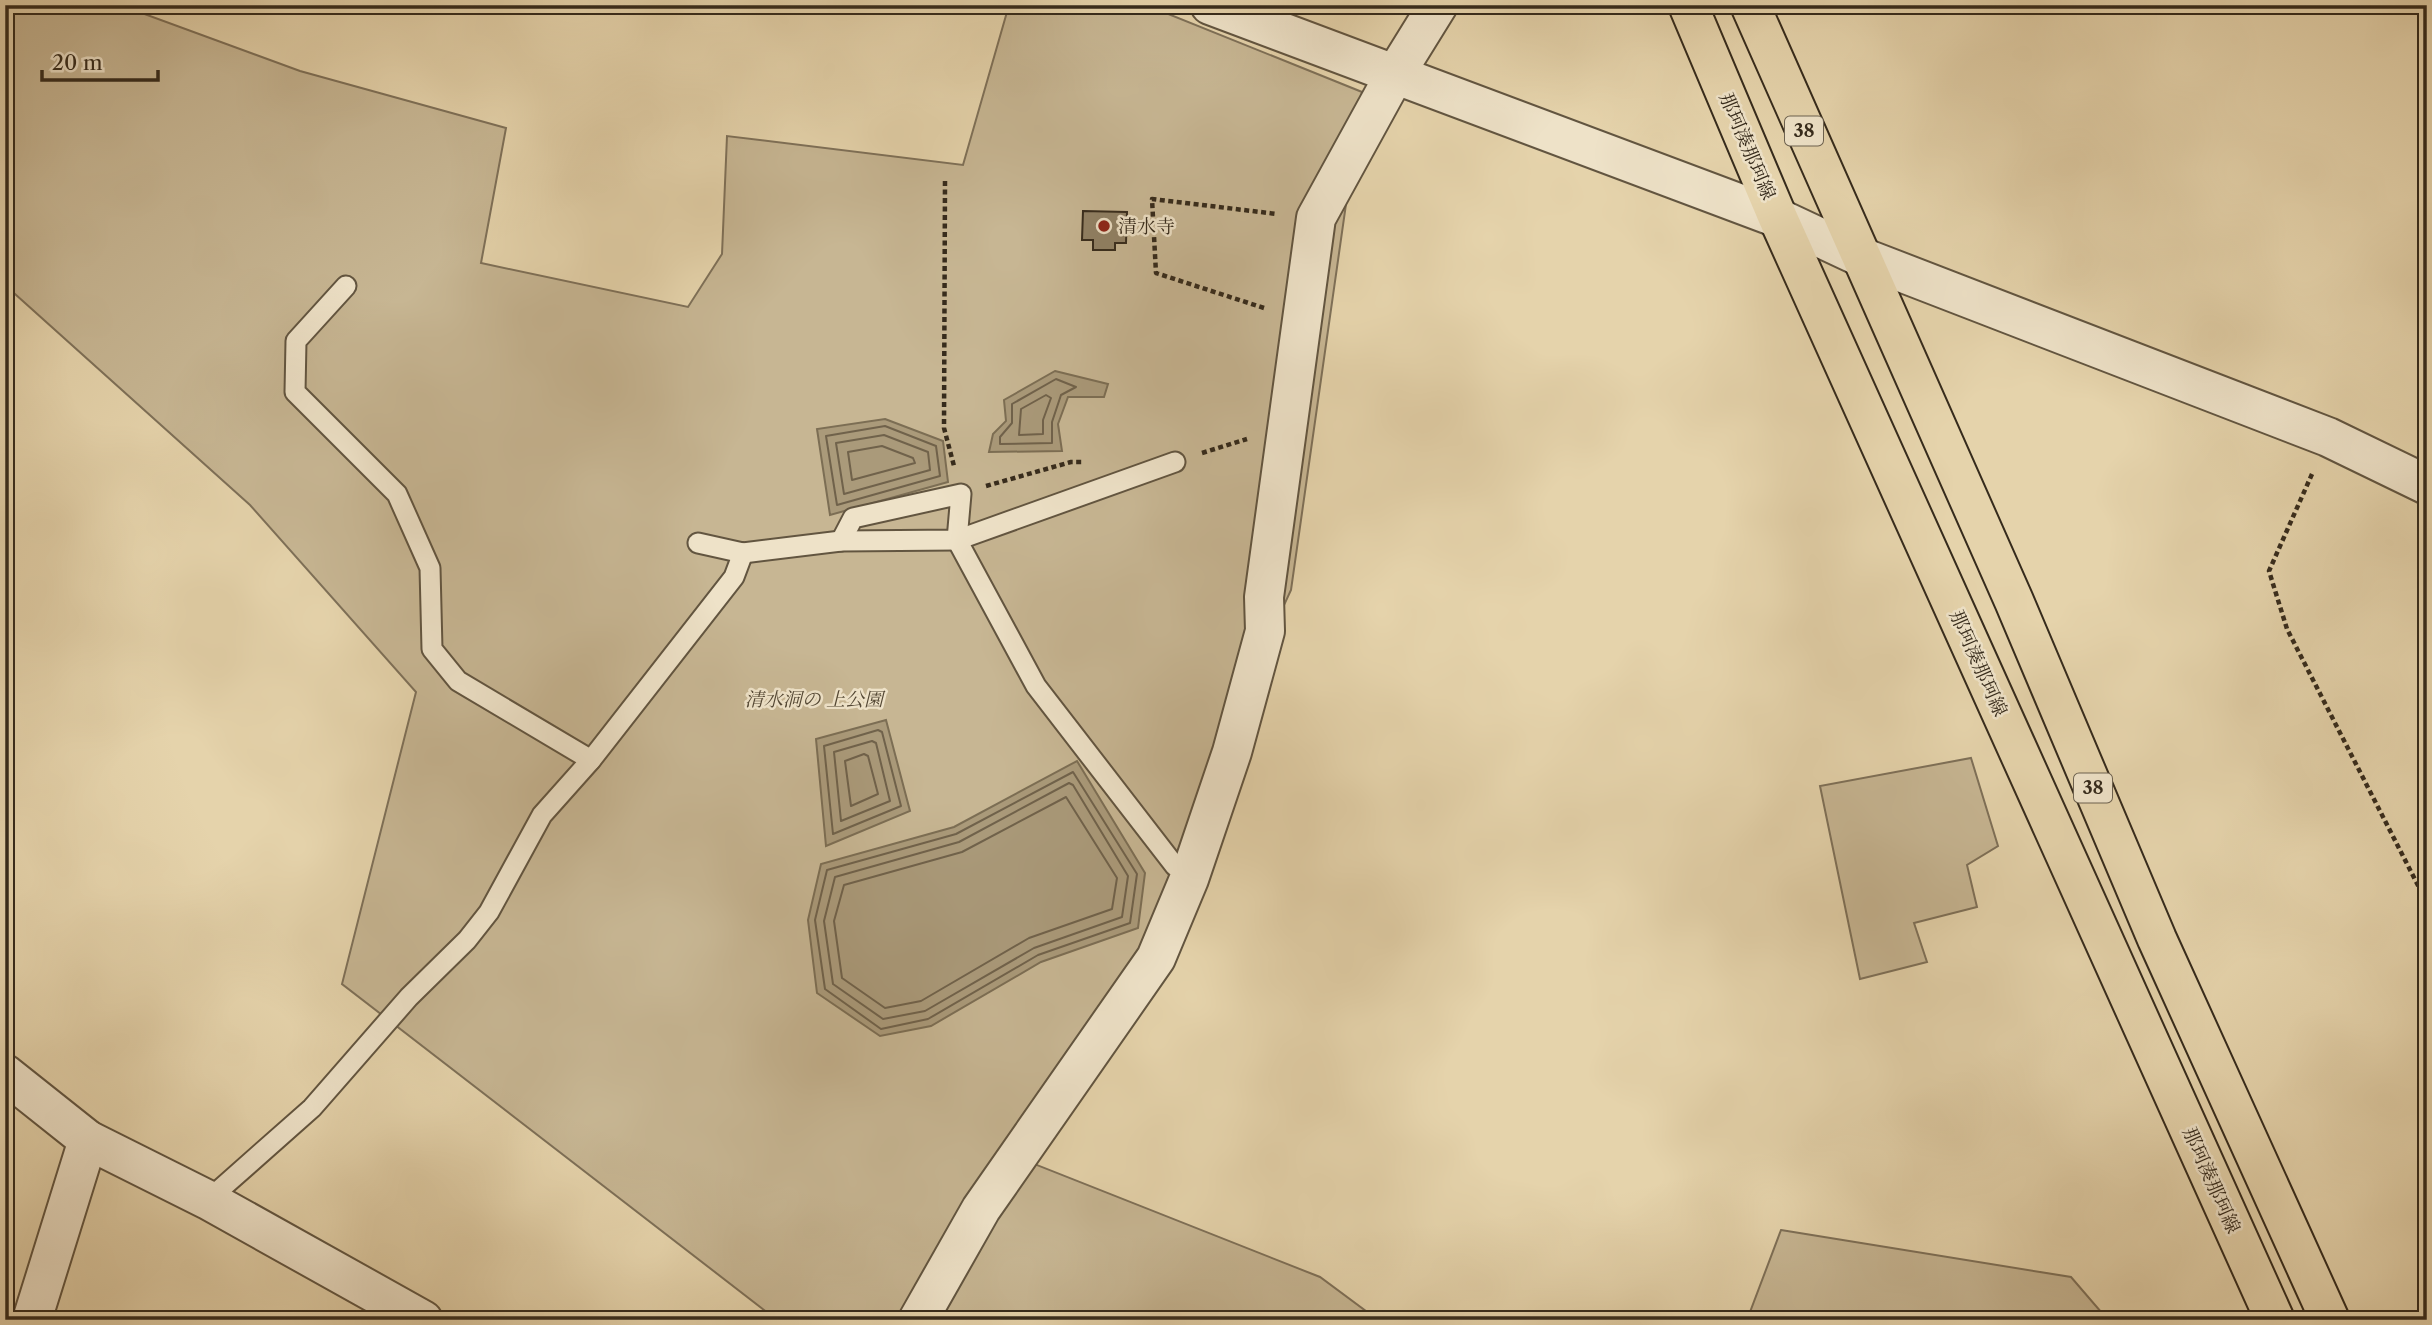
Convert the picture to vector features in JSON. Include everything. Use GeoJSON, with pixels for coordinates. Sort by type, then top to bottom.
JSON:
{"type":"FeatureCollection","features":[{"type":"Feature","properties":{"kind":"main road","name":"那珂湊那珂線"},"geometry":{"type":"LineString","coordinates":[[1688,5],[1778,218],[2275,1320]]}},
{"type":"Feature","properties":{"kind":"main road","name":"38"},"geometry":{"type":"LineString","coordinates":[[1750,5],[2014,601],[2157,939],[2330,1320]]}},
{"type":"Feature","properties":{"kind":"street"},"geometry":{"type":"LineString","coordinates":[[1210,5],[1778,218],[1859,256],[2328,437],[2427,485]]}},
{"type":"Feature","properties":{"kind":"street"},"geometry":{"type":"LineString","coordinates":[[918,1320],[981,1209],[1156,958],[1189,879],[1232,752],[1265,631],[1264,597],[1316,218],[1394,76],[1438,5]]}},
{"type":"Feature","properties":{"kind":"street"},"geometry":{"type":"LineString","coordinates":[[5,1074],[88,1140],[208,1200],[423,1320]]}},
{"type":"Feature","properties":{"kind":"street"},"geometry":{"type":"LineString","coordinates":[[32,1320],[88,1140]]}},
{"type":"Feature","properties":{"kind":"lane"},"geometry":{"type":"LineString","coordinates":[[346,286],[296,341],[295,392],[397,494],[430,568],[432,649],[458,681],[591,760]]}},
{"type":"Feature","properties":{"kind":"lane"},"geometry":{"type":"LineString","coordinates":[[698,543],[743,553],[841,541],[957,540],[1175,462]]}},
{"type":"Feature","properties":{"kind":"lane"},"geometry":{"type":"LineString","coordinates":[[841,541],[853,518],[961,494],[957,540],[1036,686],[1175,866]]}},
{"type":"Feature","properties":{"kind":"lane"},"geometry":{"type":"LineString","coordinates":[[208,1200],[312,1108],[409,997],[467,940],[489,912],[542,815],[591,760],[734,577],[743,553]]}},
{"type":"Feature","properties":{"kind":"path"},"geometry":{"type":"LineString","coordinates":[[945,181],[944,428],[961,494],[1071,462],[1084,462]]}},
{"type":"Feature","properties":{"kind":"path"},"geometry":{"type":"LineString","coordinates":[[1302,321],[1156,273],[1152,199],[1316,218]]}},
{"type":"Feature","properties":{"kind":"path"},"geometry":{"type":"LineString","coordinates":[[1175,462],[1288,426]]}},
{"type":"Feature","properties":{"kind":"path"},"geometry":{"type":"LineString","coordinates":[[2328,437],[2269,571],[2287,629],[2427,903]]}},
{"type":"Feature","properties":{"kind":"green space","name":"清水洞の 上公園"},"geometry":{"type":"Polygon","coordinates":[[[5,5],[120,5],[300,71],[506,128],[481,263],[688,307],[722,254],[727,136],[963,165],[1009,5],[1146,5],[1362,92],[1291,590],[1221,741],[1148,941],[999,1150],[1320,1277],[1378,1320],[777,1320],[342,984],[416,692],[250,505],[5,285],[5,5]]]}},
{"type":"Feature","properties":{"kind":"green space"},"geometry":{"type":"Polygon","coordinates":[[[1971,758],[1998,846],[1967,865],[1977,907],[1914,923],[1927,962],[1860,979],[1820,786],[1971,758]]]}},
{"type":"Feature","properties":{"kind":"green space"},"geometry":{"type":"Polygon","coordinates":[[[1781,1230],[2071,1277],[2108,1320],[1747,1320],[1781,1230]]]}},
{"type":"Feature","properties":{"kind":"water"},"geometry":{"type":"Polygon","coordinates":[[[1055,371],[1108,384],[1104,397],[1068,397],[1058,424],[1062,451],[989,452],[993,434],[1006,421],[1004,400],[1055,371]]]}},
{"type":"Feature","properties":{"kind":"water"},"geometry":{"type":"Polygon","coordinates":[[[885,419],[943,441],[948,482],[830,515],[817,429],[885,419]]]}},
{"type":"Feature","properties":{"kind":"water"},"geometry":{"type":"Polygon","coordinates":[[[886,720],[910,811],[826,846],[816,739],[886,720]]]}},
{"type":"Feature","properties":{"kind":"water"},"geometry":{"type":"Polygon","coordinates":[[[1077,761],[1145,873],[1138,928],[1041,962],[931,1026],[880,1036],[817,993],[808,920],[821,864],[954,827],[1077,761]]]}},
{"type":"Feature","properties":{"kind":"building","name":"清水寺"},"geometry":{"type":"Polygon","coordinates":[[[1083,211],[1127,212],[1126,243],[1115,243],[1115,250],[1093,250],[1093,240],[1082,240],[1083,211]]]}},
{"type":"Feature","properties":{"kind":"place","name":"清水寺"},"geometry":{"type":"Point","coordinates":[1104,226]}}]}
